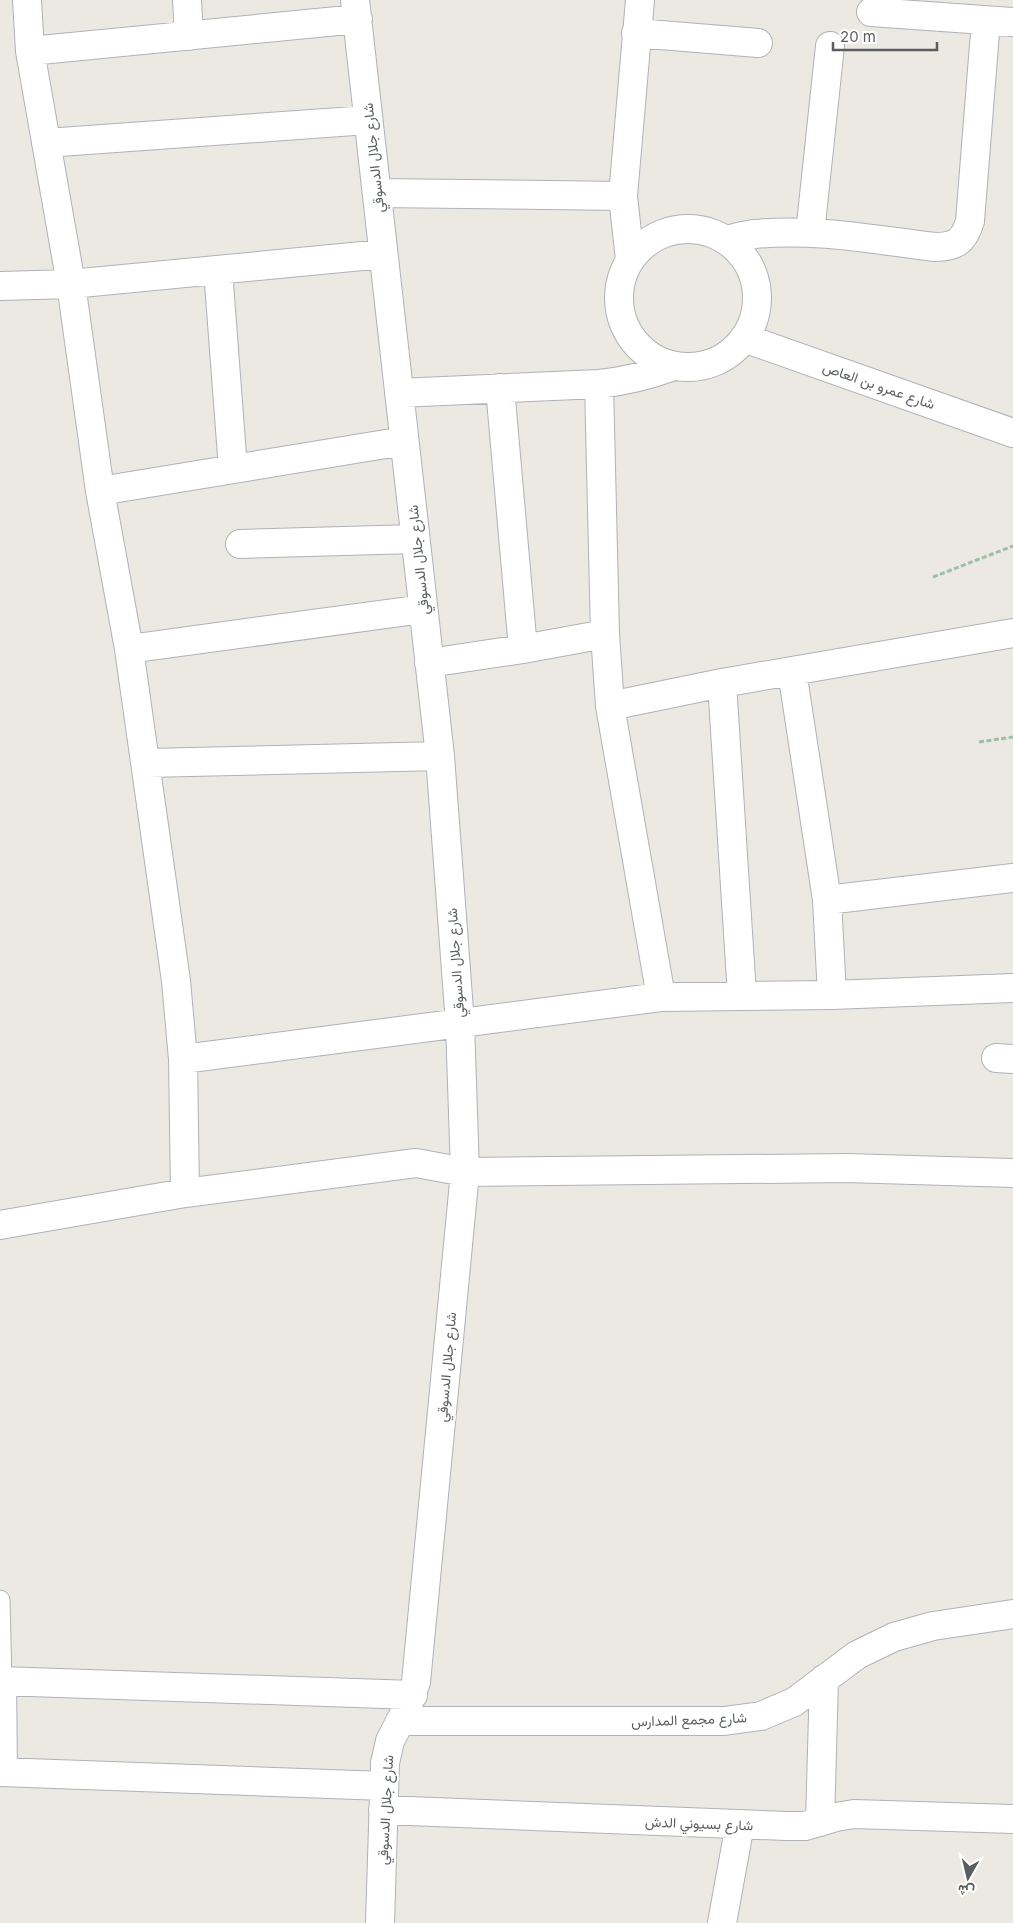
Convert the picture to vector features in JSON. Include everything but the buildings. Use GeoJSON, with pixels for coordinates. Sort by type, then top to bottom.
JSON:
{"type":"FeatureCollection","features":[{"type":"Feature","properties":{"kind":"street"},"geometry":{"type":"LineString","coordinates":[[27,0],[30,51],[71,284],[100,491],[129,648],[176,981],[183,1059],[185,1193]]}},
{"type":"Feature","properties":{"kind":"street"},"geometry":{"type":"LineString","coordinates":[[187,0],[189,36]]}},
{"type":"Feature","properties":{"kind":"street"},"geometry":{"type":"LineString","coordinates":[[630,260],[623,196],[640,0]]}},
{"type":"Feature","properties":{"kind":"street"},"geometry":{"type":"LineString","coordinates":[[30,51],[189,36],[357,10]]}},
{"type":"Feature","properties":{"kind":"street","name":"شارع جلال الدسوقي"},"geometry":{"type":"LineString","coordinates":[[357,10],[440,756],[460,1024],[465,1172],[417,1672],[412,1695],[390,1741],[385,1763],[380,1923]]}},
{"type":"Feature","properties":{"kind":"street"},"geometry":{"type":"LineString","coordinates":[[871,12],[1013,22]]}},
{"type":"Feature","properties":{"kind":"street"},"geometry":{"type":"LineString","coordinates":[[725,240],[753,234],[781,232],[810,233],[935,247],[947,247],[958,242],[966,232],[970,221],[986,20]]}},
{"type":"Feature","properties":{"kind":"street"},"geometry":{"type":"LineString","coordinates":[[636,34],[758,43]]}},
{"type":"Feature","properties":{"kind":"street"},"geometry":{"type":"LineString","coordinates":[[810,233],[830,46]]}},
{"type":"Feature","properties":{"kind":"street"},"geometry":{"type":"LineString","coordinates":[[46,143],[368,120]]}},
{"type":"Feature","properties":{"kind":"street"},"geometry":{"type":"LineString","coordinates":[[377,193],[623,196]]}},
{"type":"Feature","properties":{"kind":"street"},"geometry":{"type":"LineString","coordinates":[[691,229],[709,232],[725,240],[739,252],[750,267],[756,285],[757,304],[753,322],[744,338],[731,353],[713,362],[694,367],[674,366],[656,359],[640,348],[628,333],[621,315],[619,296],[622,276],[630,260],[641,247],[656,237],[673,231],[691,229]]}},
{"type":"Feature","properties":{"kind":"street"},"geometry":{"type":"LineString","coordinates":[[0,286],[71,284],[383,254]]}},
{"type":"Feature","properties":{"kind":"street"},"geometry":{"type":"LineString","coordinates":[[218,270],[233,469]]}},
{"type":"Feature","properties":{"kind":"street","name":"شارع عمرو بن العاص"},"geometry":{"type":"LineString","coordinates":[[744,338],[1013,433]]}},
{"type":"Feature","properties":{"kind":"street"},"geometry":{"type":"LineString","coordinates":[[399,393],[599,384],[625,381],[674,366]]}},
{"type":"Feature","properties":{"kind":"street"},"geometry":{"type":"LineString","coordinates":[[599,384],[605,634],[610,706],[661,997]]}},
{"type":"Feature","properties":{"kind":"street"},"geometry":{"type":"LineString","coordinates":[[500,388],[523,649]]}},
{"type":"Feature","properties":{"kind":"street"},"geometry":{"type":"LineString","coordinates":[[100,491],[404,441]]}},
{"type":"Feature","properties":{"kind":"street"},"geometry":{"type":"LineString","coordinates":[[240,544],[415,539]]}},
{"type":"Feature","properties":{"kind":"street"},"geometry":{"type":"LineString","coordinates":[[129,648],[423,609]]}},
{"type":"Feature","properties":{"kind":"street"},"geometry":{"type":"LineString","coordinates":[[610,706],[722,683],[1013,633]]}},
{"type":"Feature","properties":{"kind":"street"},"geometry":{"type":"LineString","coordinates":[[429,663],[605,634]]}},
{"type":"Feature","properties":{"kind":"street"},"geometry":{"type":"LineString","coordinates":[[792,671],[827,900],[832,995]]}},
{"type":"Feature","properties":{"kind":"street"},"geometry":{"type":"LineString","coordinates":[[722,683],[742,995]]}},
{"type":"Feature","properties":{"kind":"street"},"geometry":{"type":"LineString","coordinates":[[146,763],[440,756]]}},
{"type":"Feature","properties":{"kind":"street"},"geometry":{"type":"LineString","coordinates":[[827,900],[1013,878]]}},
{"type":"Feature","properties":{"kind":"street"},"geometry":{"type":"LineString","coordinates":[[183,1059],[661,997],[832,995],[1013,988]]}},
{"type":"Feature","properties":{"kind":"street"},"geometry":{"type":"LineString","coordinates":[[0,1225],[185,1193],[416,1163],[465,1172],[846,1168],[1013,1173]]}},
{"type":"Feature","properties":{"kind":"street","name":"شارع مجمع المدارس"},"geometry":{"type":"LineString","coordinates":[[400,1721],[724,1721],[761,1716],[794,1702],[857,1656],[894,1638],[933,1626],[1013,1614]]}},
{"type":"Feature","properties":{"kind":"street"},"geometry":{"type":"LineString","coordinates":[[820,1822],[824,1679]]}},
{"type":"Feature","properties":{"kind":"street"},"geometry":{"type":"LineString","coordinates":[[2,1772],[1,1681],[412,1695]]}},
{"type":"Feature","properties":{"kind":"street","name":"شارع بسيوني الدش"},"geometry":{"type":"LineString","coordinates":[[2,1772],[740,1824],[805,1826],[854,1814],[1013,1819]]}},
{"type":"Feature","properties":{"kind":"street"},"geometry":{"type":"LineString","coordinates":[[722,1923],[740,1824]]}},
{"type":"Feature","properties":{"kind":"lane"},"geometry":{"type":"LineString","coordinates":[[0,1600],[1,1681]]}},
{"type":"Feature","properties":{"kind":"path"},"geometry":{"type":"LineString","coordinates":[[933,577],[1013,546]]}},
{"type":"Feature","properties":{"kind":"path"},"geometry":{"type":"LineString","coordinates":[[979,742],[1013,737]]}}]}
